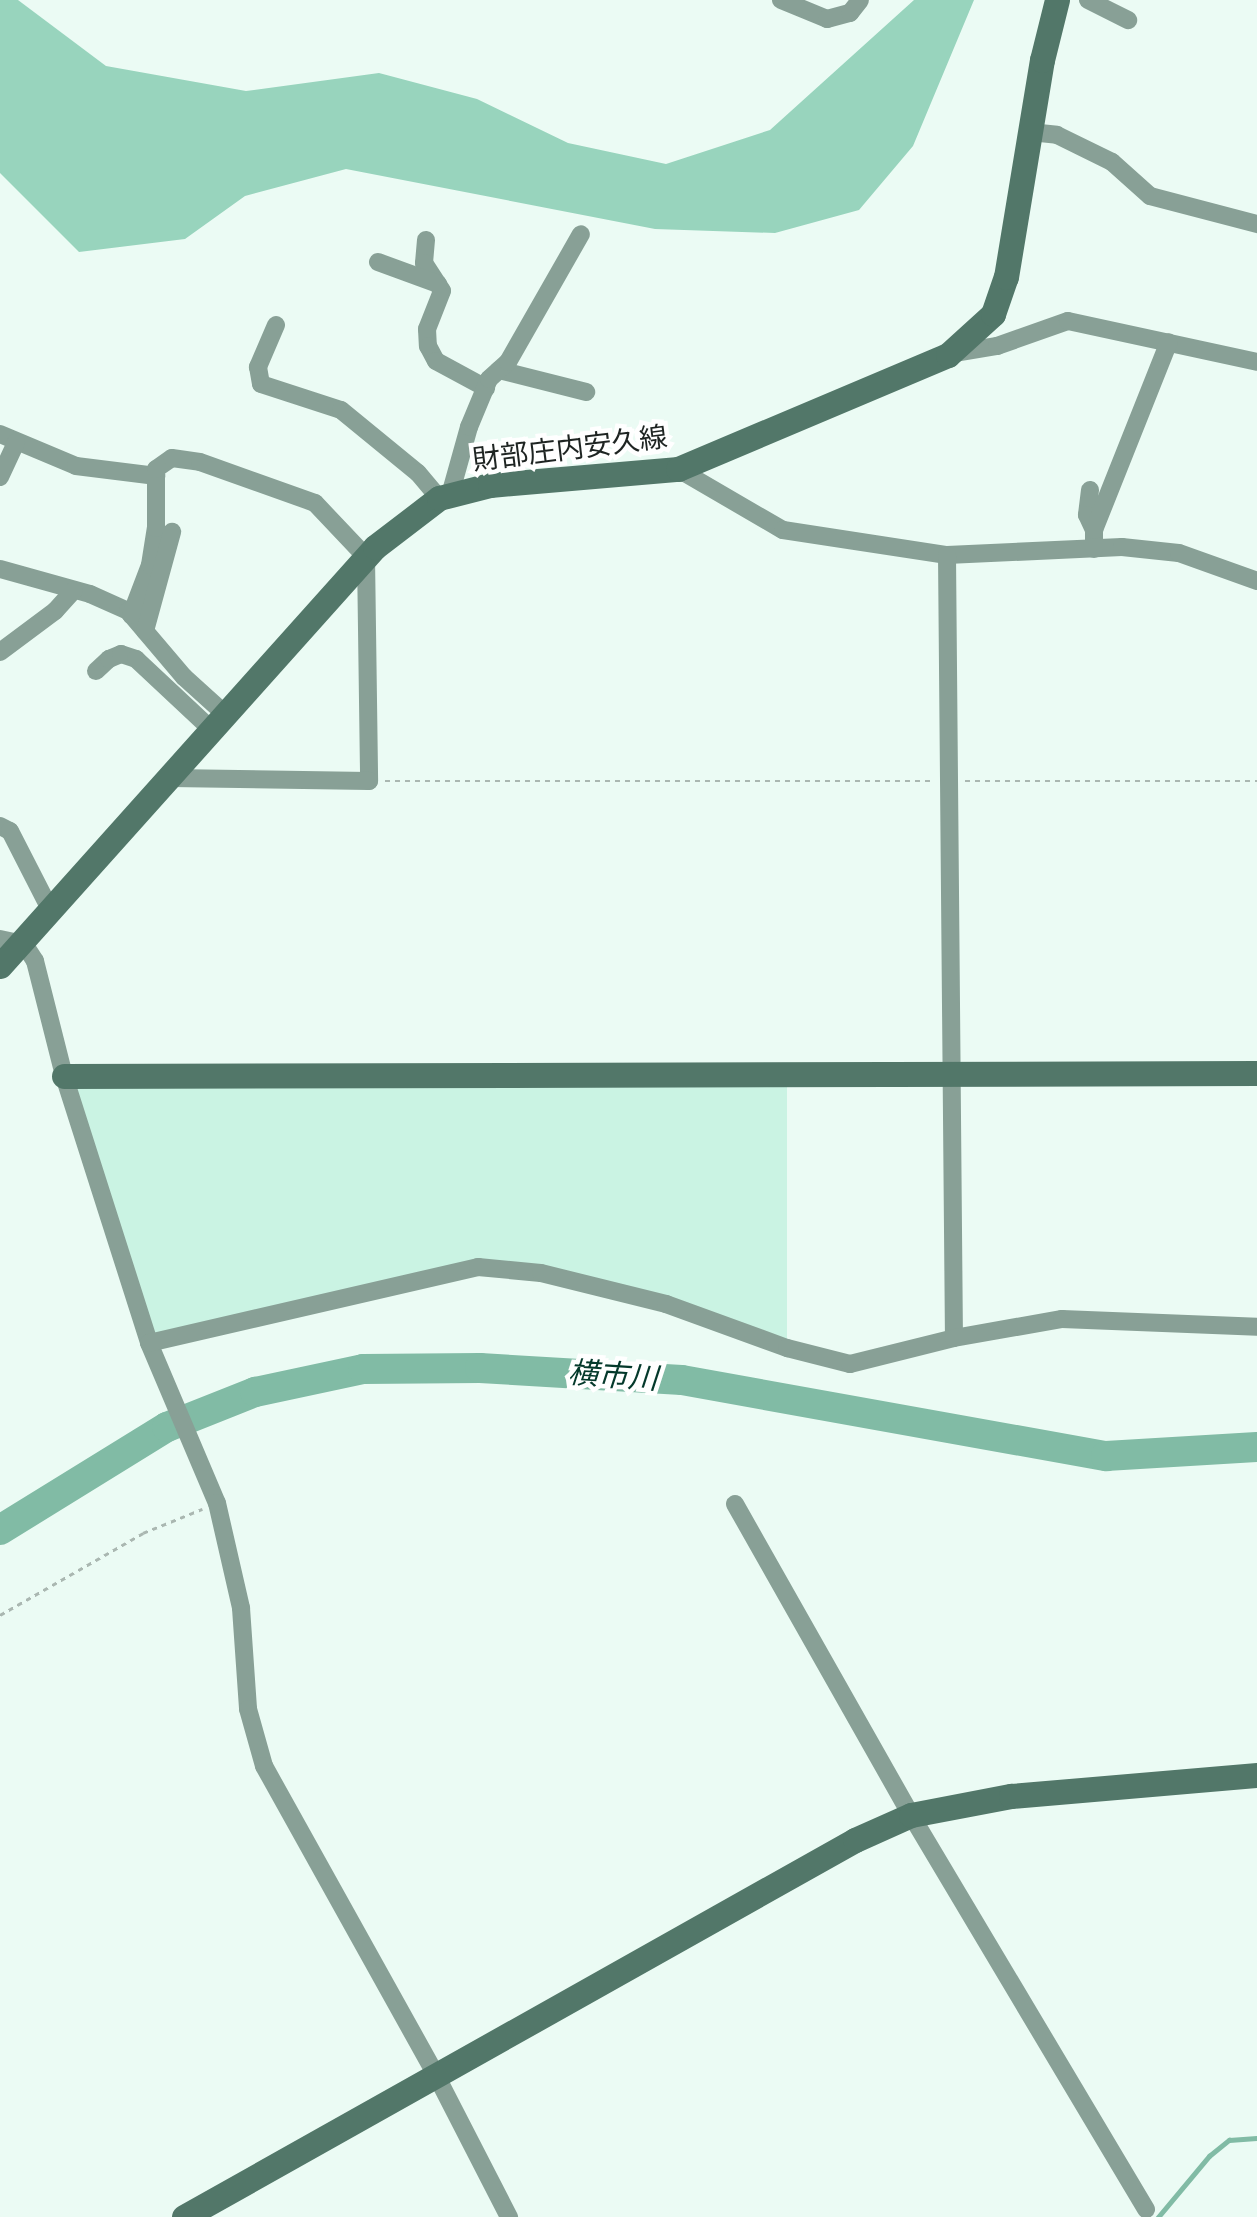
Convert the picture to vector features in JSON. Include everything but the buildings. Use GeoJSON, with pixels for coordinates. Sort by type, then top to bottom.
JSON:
{"type":"FeatureCollection","features":[{"type":"Feature","properties":{"kind":"street"},"geometry":{"type":"LineString","coordinates":[[781,0],[827,19],[840,19],[860,0]]}},
{"type":"Feature","properties":{"kind":"street","name":"財部庄内安久線"},"geometry":{"type":"LineString","coordinates":[[0,966],[12,942],[52,912],[366,557],[444,497],[490,485],[678,469],[948,354],[993,314],[1006,277],[1057,0]]}},
{"type":"Feature","properties":{"kind":"street"},"geometry":{"type":"LineString","coordinates":[[1088,0],[1128,20]]}},
{"type":"Feature","properties":{"kind":"street"},"geometry":{"type":"LineString","coordinates":[[1030,132],[1057,136],[1112,162],[1150,196],[1257,224]]}},
{"type":"Feature","properties":{"kind":"street"},"geometry":{"type":"LineString","coordinates":[[276,324],[258,367],[262,384],[341,410],[444,497],[486,388],[581,234]]}},
{"type":"Feature","properties":{"kind":"street"},"geometry":{"type":"LineString","coordinates":[[426,240],[422,254],[442,291],[427,328],[428,346],[436,361],[486,388]]}},
{"type":"Feature","properties":{"kind":"street"},"geometry":{"type":"LineString","coordinates":[[378,262],[438,284]]}},
{"type":"Feature","properties":{"kind":"street"},"geometry":{"type":"LineString","coordinates":[[948,354],[997,346],[1068,321],[1257,362]]}},
{"type":"Feature","properties":{"kind":"street"},"geometry":{"type":"LineString","coordinates":[[1094,540],[1169,342]]}},
{"type":"Feature","properties":{"kind":"street"},"geometry":{"type":"LineString","coordinates":[[499,370],[586,392]]}},
{"type":"Feature","properties":{"kind":"street"},"geometry":{"type":"LineString","coordinates":[[0,477],[8,438],[76,466],[156,476]]}},
{"type":"Feature","properties":{"kind":"street"},"geometry":{"type":"LineString","coordinates":[[131,614],[150,565],[156,469],[172,458],[200,462],[315,503],[366,557],[369,781],[171,778]]}},
{"type":"Feature","properties":{"kind":"street"},"geometry":{"type":"LineString","coordinates":[[678,469],[782,530],[947,556],[1094,540],[1179,554],[1257,581]]}},
{"type":"Feature","properties":{"kind":"street"},"geometry":{"type":"LineString","coordinates":[[1090,490],[1087,515],[1094,540]]}},
{"type":"Feature","properties":{"kind":"street"},"geometry":{"type":"LineString","coordinates":[[145,632],[172,532]]}},
{"type":"Feature","properties":{"kind":"street"},"geometry":{"type":"LineString","coordinates":[[947,556],[954,1338]]}},
{"type":"Feature","properties":{"kind":"street"},"geometry":{"type":"LineString","coordinates":[[0,569],[74,590],[131,614],[220,723]]}},
{"type":"Feature","properties":{"kind":"street"},"geometry":{"type":"LineString","coordinates":[[0,652],[54,611],[74,590]]}},
{"type":"Feature","properties":{"kind":"street"},"geometry":{"type":"LineString","coordinates":[[96,672],[109,658],[121,654],[136,659],[220,723]]}},
{"type":"Feature","properties":{"kind":"street"},"geometry":{"type":"LineString","coordinates":[[0,826],[10,830],[52,912]]}},
{"type":"Feature","properties":{"kind":"street"},"geometry":{"type":"LineString","coordinates":[[12,942],[35,961],[64,1076],[153,1351],[214,1495],[241,1608],[248,1709],[264,1766],[436,2075],[508,2217]]}},
{"type":"Feature","properties":{"kind":"street"},"geometry":{"type":"LineString","coordinates":[[64,1076],[1257,1073]]}},
{"type":"Feature","properties":{"kind":"street"},"geometry":{"type":"LineString","coordinates":[[153,1351],[436,1275],[509,1267],[666,1304],[787,1348],[850,1364],[954,1338],[1062,1319],[1257,1327]]}},
{"type":"Feature","properties":{"kind":"street"},"geometry":{"type":"LineString","coordinates":[[735,1504],[911,1814],[1146,2209]]}},
{"type":"Feature","properties":{"kind":"street"},"geometry":{"type":"LineString","coordinates":[[184,2217],[855,1840],[911,1814],[1011,1796],[1257,1775]]}},
{"type":"Feature","properties":{"kind":"path"},"geometry":{"type":"LineString","coordinates":[[369,781],[1257,780]]}},
{"type":"Feature","properties":{"kind":"path"},"geometry":{"type":"LineString","coordinates":[[0,1616],[214,1495]]}},
{"type":"Feature","properties":{"kind":"green space"},"geometry":{"type":"Polygon","coordinates":[[[0,0],[18,0],[106,66],[246,91],[379,73],[477,99],[568,143],[666,164],[770,130],[914,0],[974,0],[913,146],[859,210],[775,233],[655,229],[346,169],[245,196],[185,239],[79,252],[0,173],[0,0]]]}},
{"type":"Feature","properties":{"kind":"green space"},"geometry":{"type":"Polygon","coordinates":[[[787,1073],[787,1348],[509,1267],[149,1343],[64,1076],[787,1073]]]}},
{"type":"Feature","properties":{"kind":"waterway","name":"横市川"},"geometry":{"type":"LineString","coordinates":[[0,1530],[167,1427],[255,1392],[363,1369],[480,1368],[682,1380],[1106,1456],[1257,1447]]}},
{"type":"Feature","properties":{"kind":"waterway"},"geometry":{"type":"LineString","coordinates":[[1158,2217],[1209,2156],[1229,2140],[1257,2138]]}}]}
